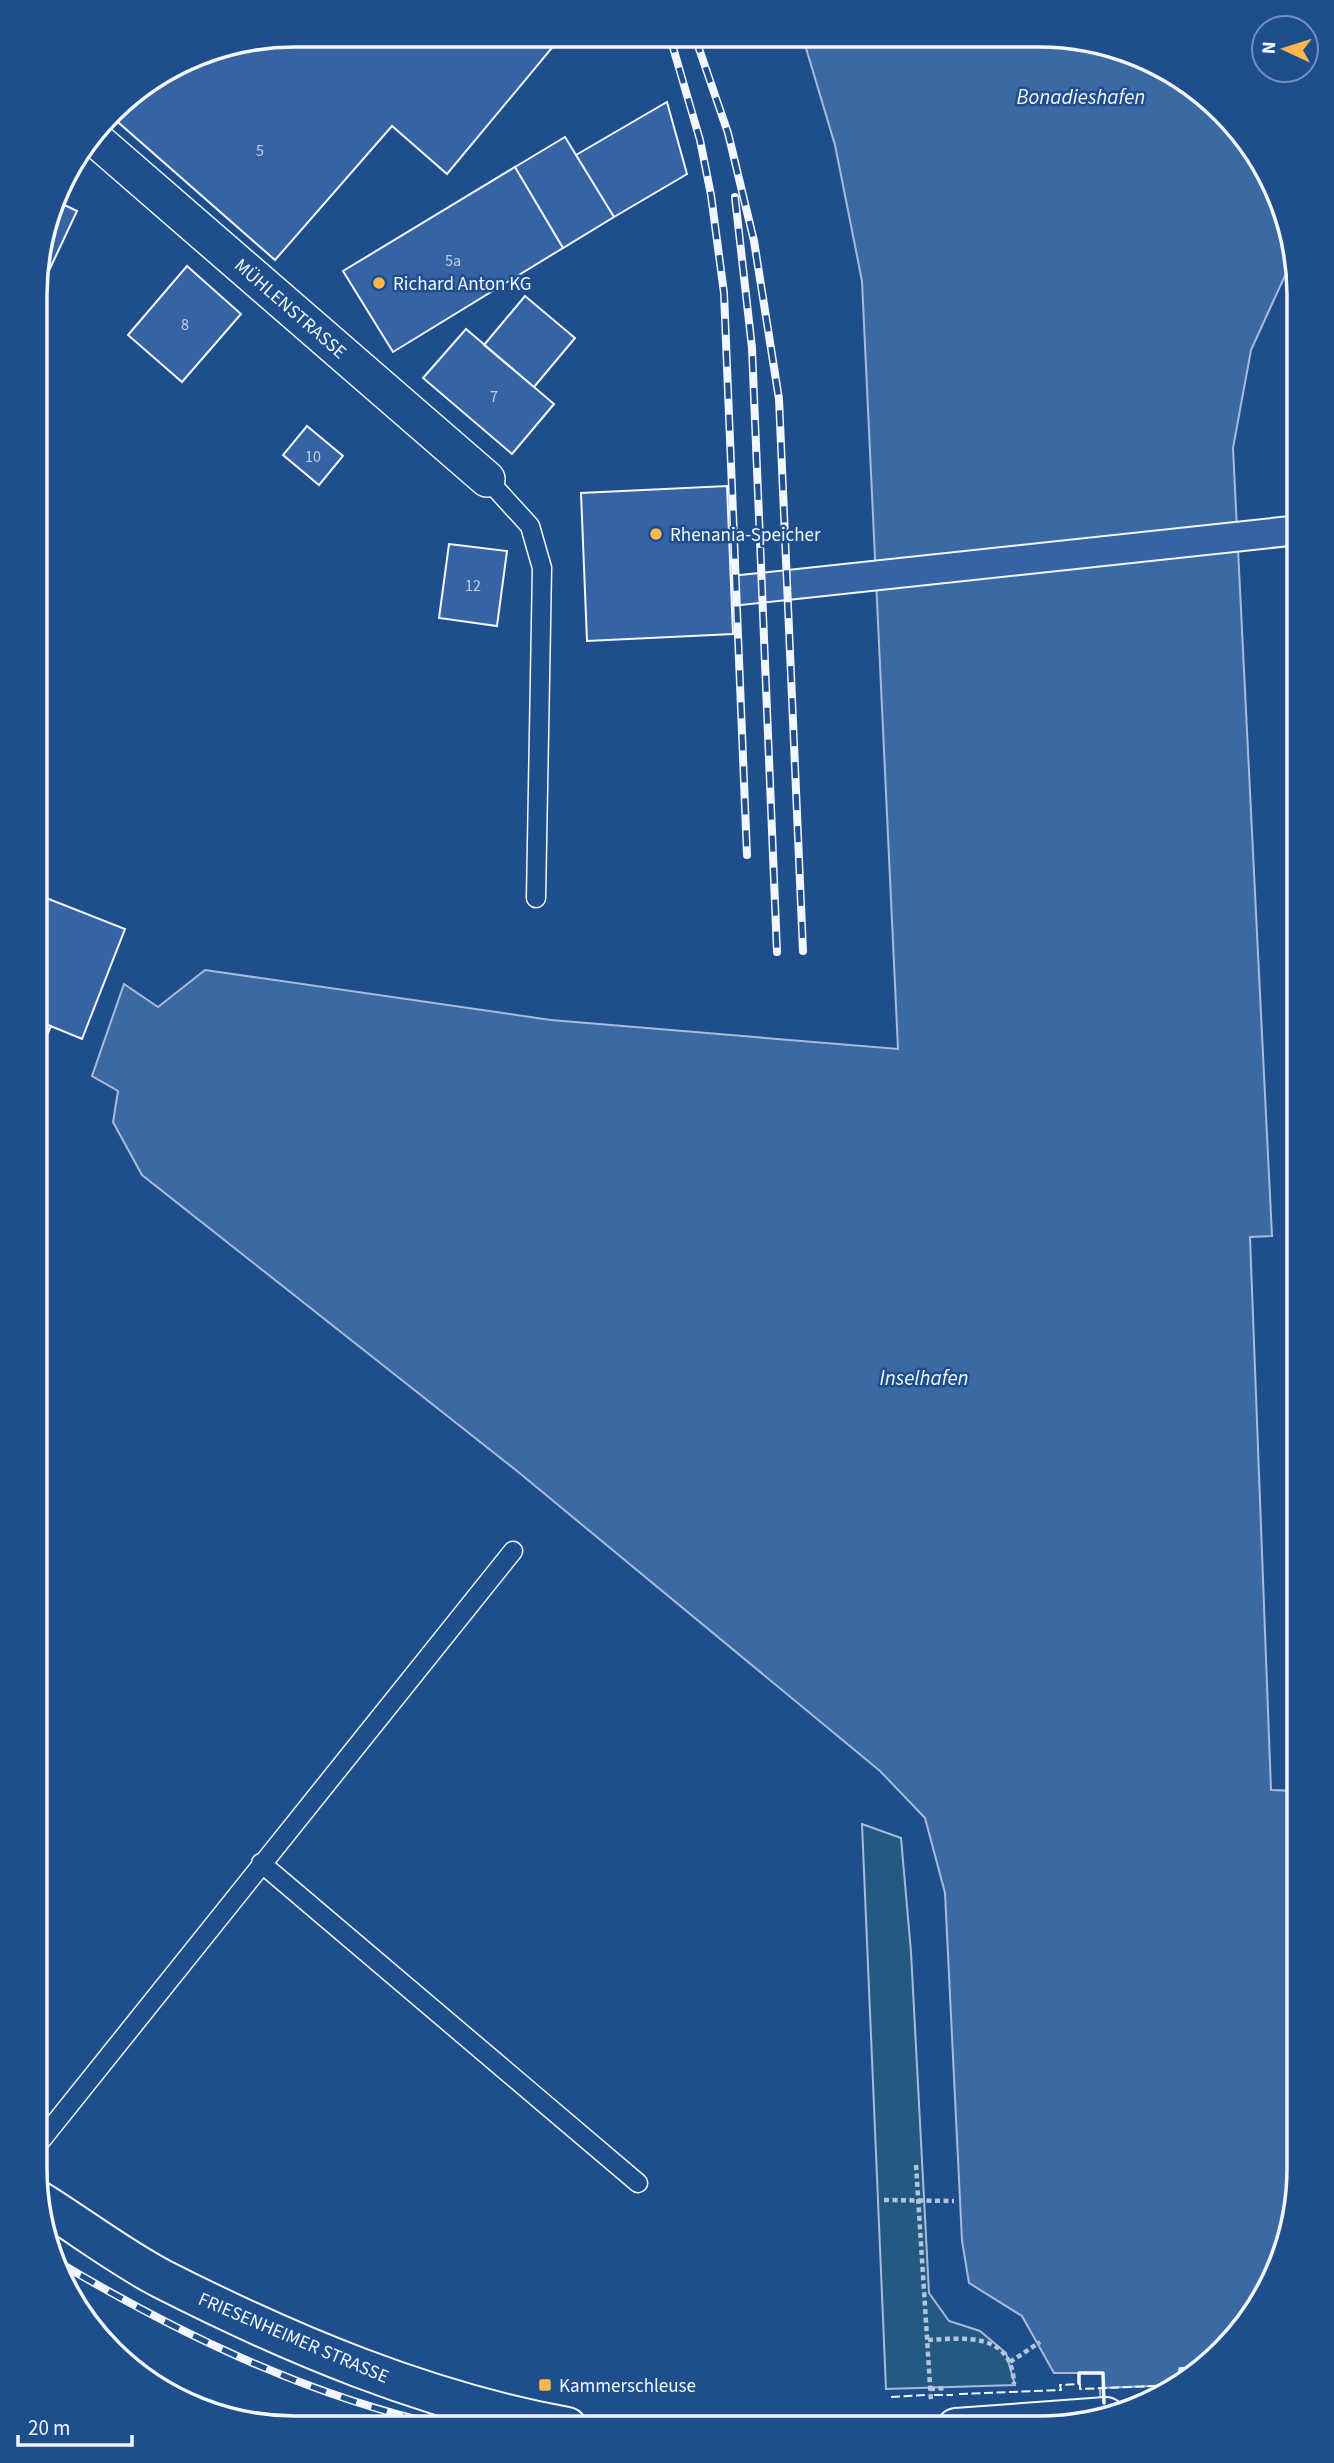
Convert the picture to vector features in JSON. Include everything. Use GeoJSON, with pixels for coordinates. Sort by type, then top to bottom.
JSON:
{"type":"FeatureCollection","features":[{"type":"Feature","properties":{"kind":"street","name":"MÜHLENSTRASSE"},"geometry":{"type":"LineString","coordinates":[[99,143],[487,478]]}},
{"type":"Feature","properties":{"kind":"street","name":"FRIESENHEIMER STRASSE"},"geometry":{"type":"LineString","coordinates":[[51,2208],[160,2278],[319,2351],[448,2398],[521,2416]]}},
{"type":"Feature","properties":{"kind":"lane"},"geometry":{"type":"LineString","coordinates":[[487,478],[530,526],[542,568],[536,898]]}},
{"type":"Feature","properties":{"kind":"lane"},"geometry":{"type":"LineString","coordinates":[[47,2133],[513,1551]]}},
{"type":"Feature","properties":{"kind":"lane"},"geometry":{"type":"LineString","coordinates":[[261,1863],[638,2183]]}},
{"type":"Feature","properties":{"kind":"path"},"geometry":{"type":"LineString","coordinates":[[916,2165],[916,2200],[930,2389]]}},
{"type":"Feature","properties":{"kind":"path"},"geometry":{"type":"LineString","coordinates":[[884,2200],[954,2201]]}},
{"type":"Feature","properties":{"kind":"path"},"geometry":{"type":"LineString","coordinates":[[928,2340],[974,2338],[989,2342],[1010,2362],[1014,2386]]}},
{"type":"Feature","properties":{"kind":"path"},"geometry":{"type":"LineString","coordinates":[[1010,2362],[1040,2342]]}},
{"type":"Feature","properties":{"kind":"shaded area"},"geometry":{"type":"Polygon","coordinates":[[[862,1824],[901,1838],[911,1952],[929,2293],[949,2321],[980,2331],[1006,2353],[1015,2385],[886,2389],[862,1824]]]}},
{"type":"Feature","properties":{"kind":"water","name":"Inselhafen"},"geometry":{"type":"Polygon","coordinates":[[[806,47],[1039,47],[1071,49],[1119,60],[1163,80],[1190,98],[1236,144],[1254,171],[1268,200],[1285,263],[1286,274],[1251,350],[1233,448],[1272,1236],[1250,1237],[1271,1790],[1287,1791],[1285,2200],[1268,2263],[1254,2292],[1236,2319],[1214,2343],[1177,2374],[1134,2397],[1105,2407],[1103,2373],[1054,2373],[1022,2316],[969,2283],[962,2241],[945,1893],[925,1818],[880,1771],[517,1471],[142,1175],[113,1122],[118,1091],[92,1076],[124,984],[158,1007],[205,970],[551,1020],[898,1049],[862,281],[835,145],[806,47]]]}},
{"type":"Feature","properties":{"kind":"pier"},"geometry":{"type":"Polygon","coordinates":[[[1157,2386],[1119,2403],[1101,2408],[1100,2388],[1157,2386]]]}},
{"type":"Feature","properties":{"kind":"building"},"geometry":{"type":"Polygon","coordinates":[[[552,48],[447,174],[392,126],[275,260],[118,122],[144,98],[171,80],[215,60],[263,49],[552,48]]]}},
{"type":"Feature","properties":{"kind":"building"},"geometry":{"type":"Polygon","coordinates":[[[667,102],[687,174],[614,217],[576,155],[667,102]]]}},
{"type":"Feature","properties":{"kind":"building"},"geometry":{"type":"Polygon","coordinates":[[[565,137],[614,217],[563,248],[515,167],[565,137]]]}},
{"type":"Feature","properties":{"kind":"building"},"geometry":{"type":"Polygon","coordinates":[[[515,167],[563,248],[393,352],[343,271],[515,167]]]}},
{"type":"Feature","properties":{"kind":"building"},"geometry":{"type":"Polygon","coordinates":[[[64,205],[77,211],[48,272],[52,247],[64,205]]]}},
{"type":"Feature","properties":{"kind":"building"},"geometry":{"type":"Polygon","coordinates":[[[187,266],[241,314],[182,382],[128,335],[187,266]]]}},
{"type":"Feature","properties":{"kind":"building"},"geometry":{"type":"Polygon","coordinates":[[[525,296],[575,338],[534,387],[484,345],[525,296]]]}},
{"type":"Feature","properties":{"kind":"building"},"geometry":{"type":"Polygon","coordinates":[[[466,329],[554,404],[512,454],[423,378],[466,329]]]}},
{"type":"Feature","properties":{"kind":"building"},"geometry":{"type":"Polygon","coordinates":[[[307,426],[343,456],[319,485],[283,455],[307,426]]]}},
{"type":"Feature","properties":{"kind":"building","name":"Rhenania-Speicher"},"geometry":{"type":"Polygon","coordinates":[[[727,486],[733,634],[587,641],[581,493],[727,486]]]}},
{"type":"Feature","properties":{"kind":"building"},"geometry":{"type":"Polygon","coordinates":[[[1287,516],[1287,546],[732,606],[731,576],[1287,516]]]}},
{"type":"Feature","properties":{"kind":"building"},"geometry":{"type":"Polygon","coordinates":[[[449,544],[507,551],[497,626],[439,618],[449,544]]]}},
{"type":"Feature","properties":{"kind":"building"},"geometry":{"type":"Polygon","coordinates":[[[47,898],[125,929],[82,1039],[47,1025],[47,898]]]}},
{"type":"Feature","properties":{"kind":"railway"},"geometry":{"type":"LineString","coordinates":[[673,47],[700,140],[711,195],[724,293],[747,855]]}},
{"type":"Feature","properties":{"kind":"railway"},"geometry":{"type":"LineString","coordinates":[[699,47],[728,133],[754,241],[779,399],[803,951]]}},
{"type":"Feature","properties":{"kind":"railway"},"geometry":{"type":"LineString","coordinates":[[735,197],[752,348],[777,952]]}},
{"type":"Feature","properties":{"kind":"railway"},"geometry":{"type":"LineString","coordinates":[[69,2268],[146,2312],[242,2358],[341,2397],[404,2416]]}},
{"type":"Feature","properties":{"kind":"fence"},"geometry":{"type":"LineString","coordinates":[[959,2394],[1061,2390],[1060,2385],[1080,2384],[1080,2389],[1157,2386]]}},
{"type":"Feature","properties":{"kind":"fence"},"geometry":{"type":"LineString","coordinates":[[891,2397],[927,2395]]}},
{"type":"Feature","properties":{"kind":"fence"},"geometry":{"type":"LineString","coordinates":[[934,2395],[953,2395]]}},
{"type":"Feature","properties":{"kind":"wall"},"geometry":{"type":"LineString","coordinates":[[1180,2372],[1180,2369],[1185,2369]]}},
{"type":"Feature","properties":{"kind":"wall"},"geometry":{"type":"LineString","coordinates":[[1079,2383],[1079,2373],[1103,2373],[1104,2403]]}},
{"type":"Feature","properties":{"kind":"place","name":"Richard Anton KG"},"geometry":{"type":"Point","coordinates":[379,283]}},
{"type":"Feature","properties":{"kind":"place","name":"Rhenania-Speicher"},"geometry":{"type":"Point","coordinates":[656,534]}},
{"type":"Feature","properties":{"kind":"place","name":"Kammerschleuse"},"geometry":{"type":"Point","coordinates":[545,2385]}},
{"type":"Feature","properties":{"kind":"water label","name":"Bonadieshafen"},"geometry":{"type":"Point","coordinates":[1081,97]}}]}
